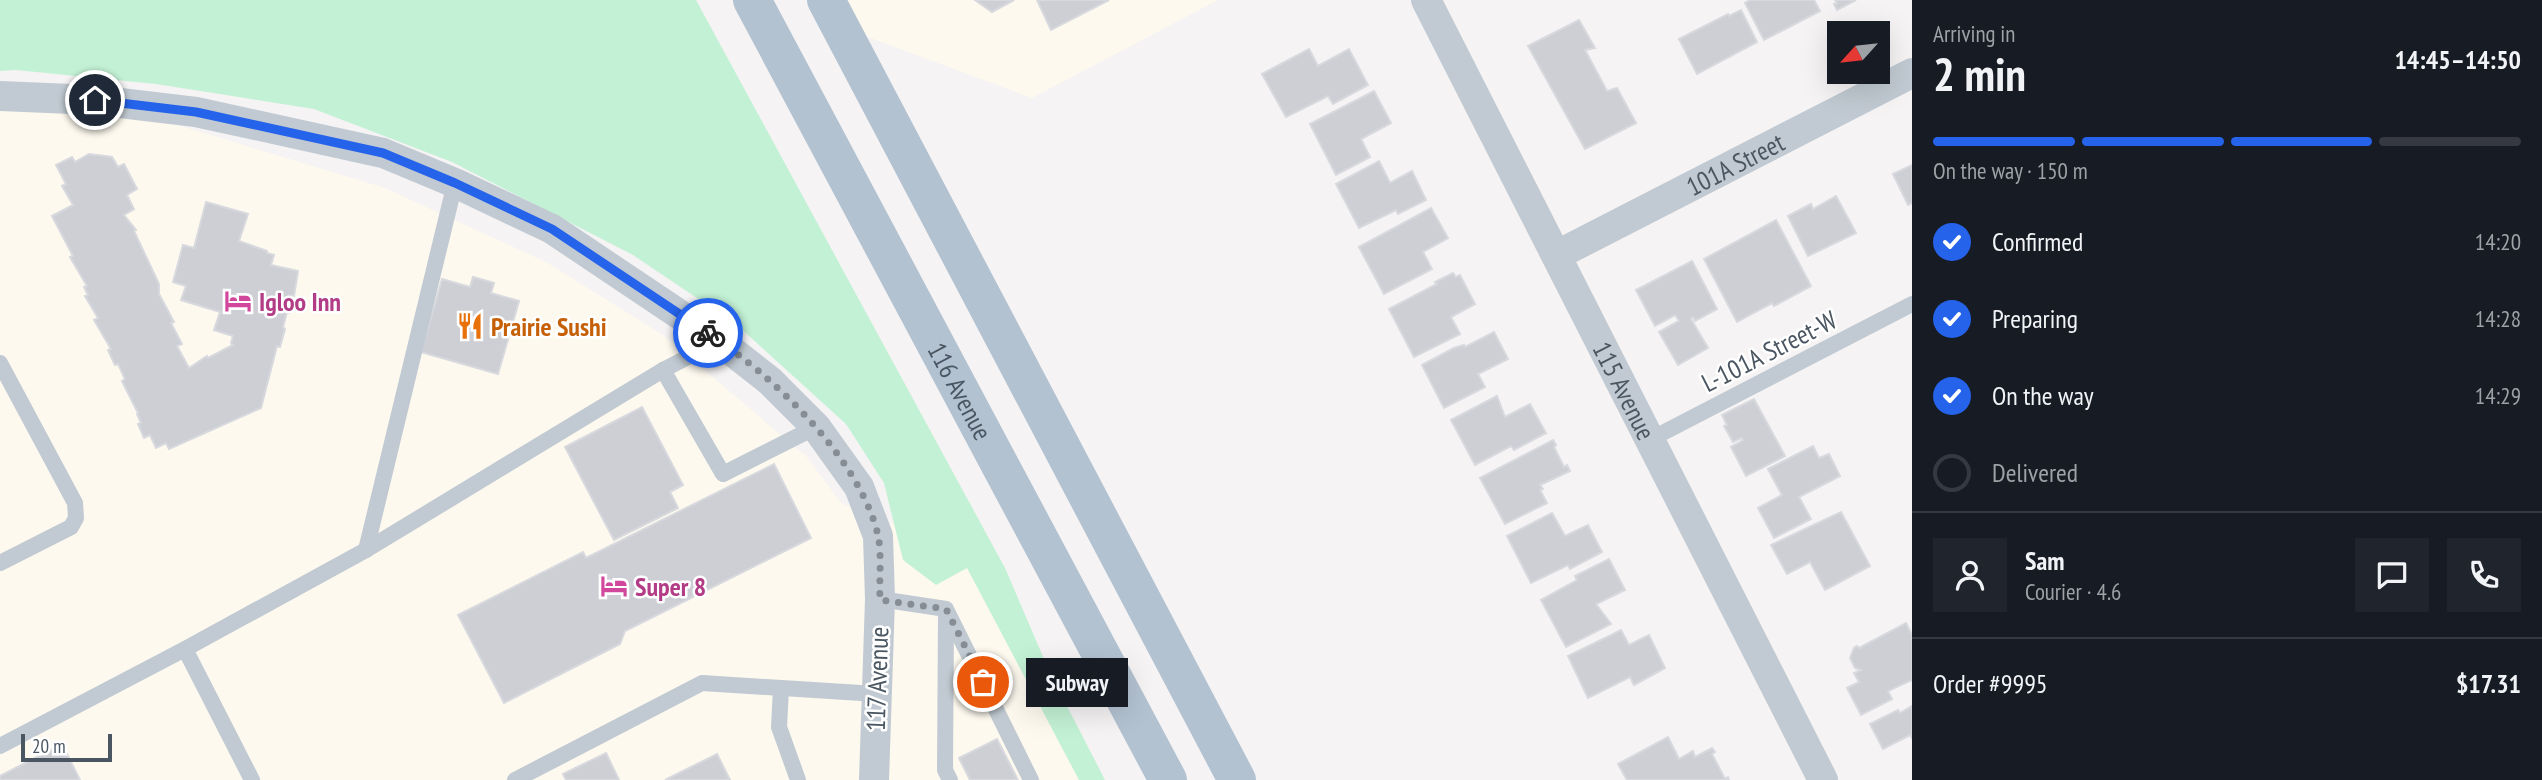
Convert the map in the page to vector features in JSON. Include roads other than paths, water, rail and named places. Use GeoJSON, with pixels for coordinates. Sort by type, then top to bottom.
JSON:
{"type":"FeatureCollection","features":[{"type":"Feature","properties":{"kind":"main road","name":"116 Avenue"},"geometry":{"type":"LineString","coordinates":[[752,0],[1168,780]]}},
{"type":"Feature","properties":{"kind":"main road"},"geometry":{"type":"LineString","coordinates":[[826,0],[1237,780]]}},
{"type":"Feature","properties":{"kind":"street","name":"115 Avenue"},"geometry":{"type":"LineString","coordinates":[[1426,0],[1823,780]]}},
{"type":"Feature","properties":{"kind":"street","name":"101A Street"},"geometry":{"type":"LineString","coordinates":[[1557,255],[1912,73]]}},
{"type":"Feature","properties":{"kind":"street","name":"117 Avenue"},"geometry":{"type":"LineString","coordinates":[[0,96],[95,100],[196,112],[383,153],[455,183],[552,229],[719,341],[770,381],[816,427],[859,487],[878,536],[880,600],[874,780]]}},
{"type":"Feature","properties":{"kind":"lane"},"geometry":{"type":"LineString","coordinates":[[366,550],[455,183]]}},
{"type":"Feature","properties":{"kind":"lane","name":"L-101A Street-W"},"geometry":{"type":"LineString","coordinates":[[1649,440],[1912,304]]}},
{"type":"Feature","properties":{"kind":"lane"},"geometry":{"type":"LineString","coordinates":[[0,746],[366,550],[663,370],[719,341]]}},
{"type":"Feature","properties":{"kind":"lane"},"geometry":{"type":"LineString","coordinates":[[0,363],[75,503],[76,518],[71,527],[0,563]]}},
{"type":"Feature","properties":{"kind":"lane"},"geometry":{"type":"LineString","coordinates":[[663,370],[723,474],[816,427]]}},
{"type":"Feature","properties":{"kind":"lane"},"geometry":{"type":"LineString","coordinates":[[880,600],[946,609]]}},
{"type":"Feature","properties":{"kind":"lane"},"geometry":{"type":"LineString","coordinates":[[946,609],[946,770],[950,780]]}},
{"type":"Feature","properties":{"kind":"lane"},"geometry":{"type":"LineString","coordinates":[[946,609],[1031,780]]}},
{"type":"Feature","properties":{"kind":"lane"},"geometry":{"type":"LineString","coordinates":[[185,649],[252,780]]}},
{"type":"Feature","properties":{"kind":"lane"},"geometry":{"type":"LineString","coordinates":[[515,780],[702,683],[877,694]]}},
{"type":"Feature","properties":{"kind":"lane"},"geometry":{"type":"LineString","coordinates":[[781,688],[779,727],[798,780]]}},
{"type":"Feature","properties":{"kind":"place","name":"Igloo Inn"},"geometry":{"type":"Point","coordinates":[238,301]}},
{"type":"Feature","properties":{"kind":"place","name":"Prairie Sushi"},"geometry":{"type":"Point","coordinates":[470,326]}},
{"type":"Feature","properties":{"kind":"place","name":"Super 8"},"geometry":{"type":"Point","coordinates":[614,586]}},
{"type":"Feature","properties":{"kind":"place","name":"Subway"},"geometry":{"type":"Point","coordinates":[983,682]}}]}
